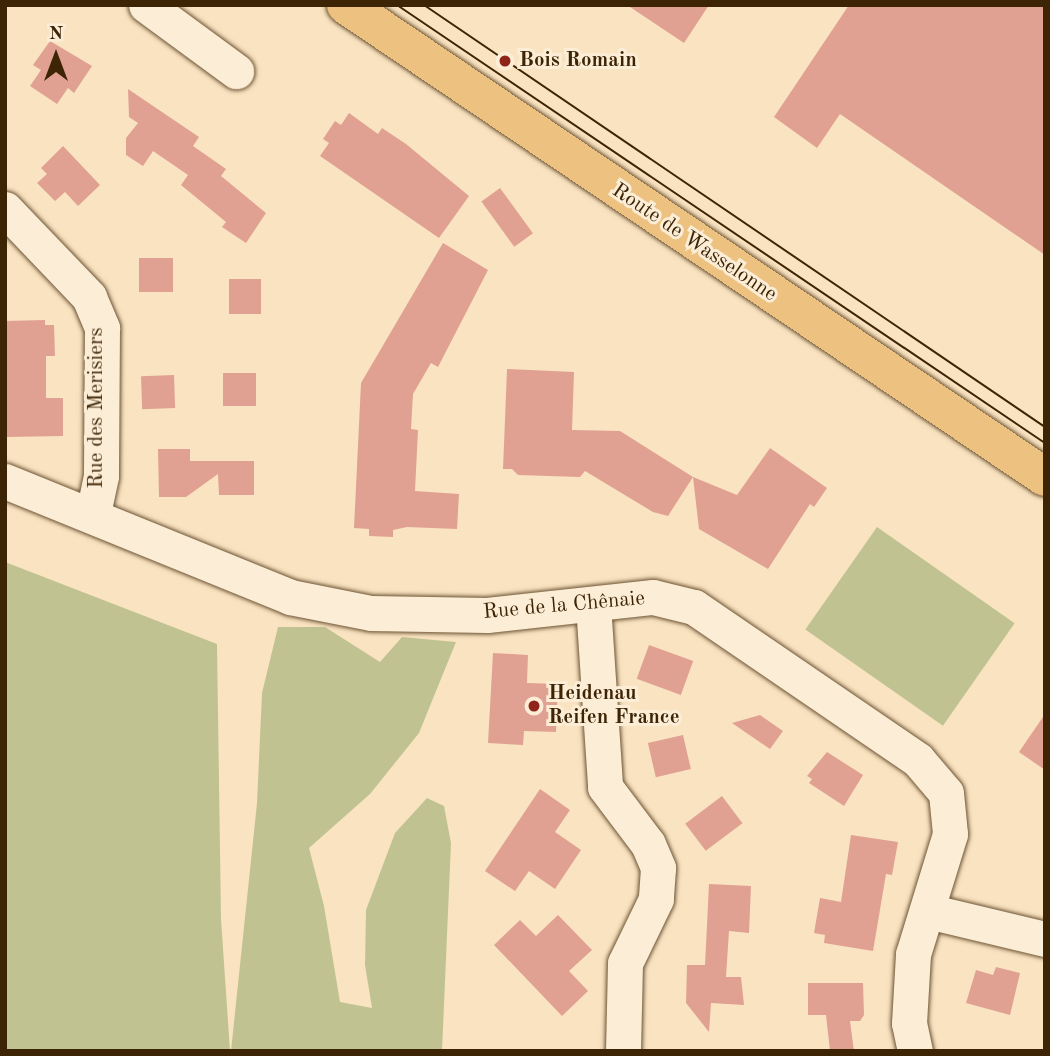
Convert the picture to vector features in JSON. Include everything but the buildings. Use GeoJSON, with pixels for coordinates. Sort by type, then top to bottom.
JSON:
{"type":"FeatureCollection","features":[{"type":"Feature","properties":{"kind":"main road","name":"Route de Wasselonne"},"geometry":{"type":"LineString","coordinates":[[346,5],[1045,477]]}},
{"type":"Feature","properties":{"kind":"street"},"geometry":{"type":"LineString","coordinates":[[146,5],[236,71]]}},
{"type":"Feature","properties":{"kind":"street","name":"Rue des Merisiers"},"geometry":{"type":"LineString","coordinates":[[5,209],[89,297],[102,328],[101,476],[93,515]]}},
{"type":"Feature","properties":{"kind":"street","name":"Rue de la Chênaie"},"geometry":{"type":"LineString","coordinates":[[5,481],[290,597],[371,613],[487,615],[653,597],[694,607],[919,760],[946,793],[950,834],[913,954],[909,1023],[915,1051]]}},
{"type":"Feature","properties":{"kind":"street"},"geometry":{"type":"LineString","coordinates":[[593,604],[606,787],[648,844],[658,868],[656,899],[625,963],[623,1051]]}},
{"type":"Feature","properties":{"kind":"street"},"geometry":{"type":"LineString","coordinates":[[928,911],[1045,939]]}},
{"type":"Feature","properties":{"kind":"green space"},"geometry":{"type":"Polygon","coordinates":[[[877,527],[1015,623],[943,726],[805,629],[877,527]]]}},
{"type":"Feature","properties":{"kind":"green space"},"geometry":{"type":"Polygon","coordinates":[[[5,562],[217,644],[221,919],[230,1051],[5,1051],[5,562]]]}},
{"type":"Feature","properties":{"kind":"green space"},"geometry":{"type":"Polygon","coordinates":[[[278,627],[325,627],[380,662],[402,637],[456,642],[419,733],[370,794],[309,848],[324,906],[340,1002],[372,1008],[365,965],[366,910],[395,833],[427,798],[444,806],[451,843],[442,1051],[231,1051],[257,803],[262,693],[278,627]]]}},
{"type":"Feature","properties":{"kind":"tram line"},"geometry":{"type":"LineString","coordinates":[[397,5],[1045,443]]}},
{"type":"Feature","properties":{"kind":"tram line"},"geometry":{"type":"LineString","coordinates":[[424,5],[1045,427]]}},
{"type":"Feature","properties":{"kind":"place","name":"Bois Romain"},"geometry":{"type":"Point","coordinates":[505,61]}},
{"type":"Feature","properties":{"kind":"place","name":"Heidenau Reifen France"},"geometry":{"type":"Point","coordinates":[534,706]}}]}
